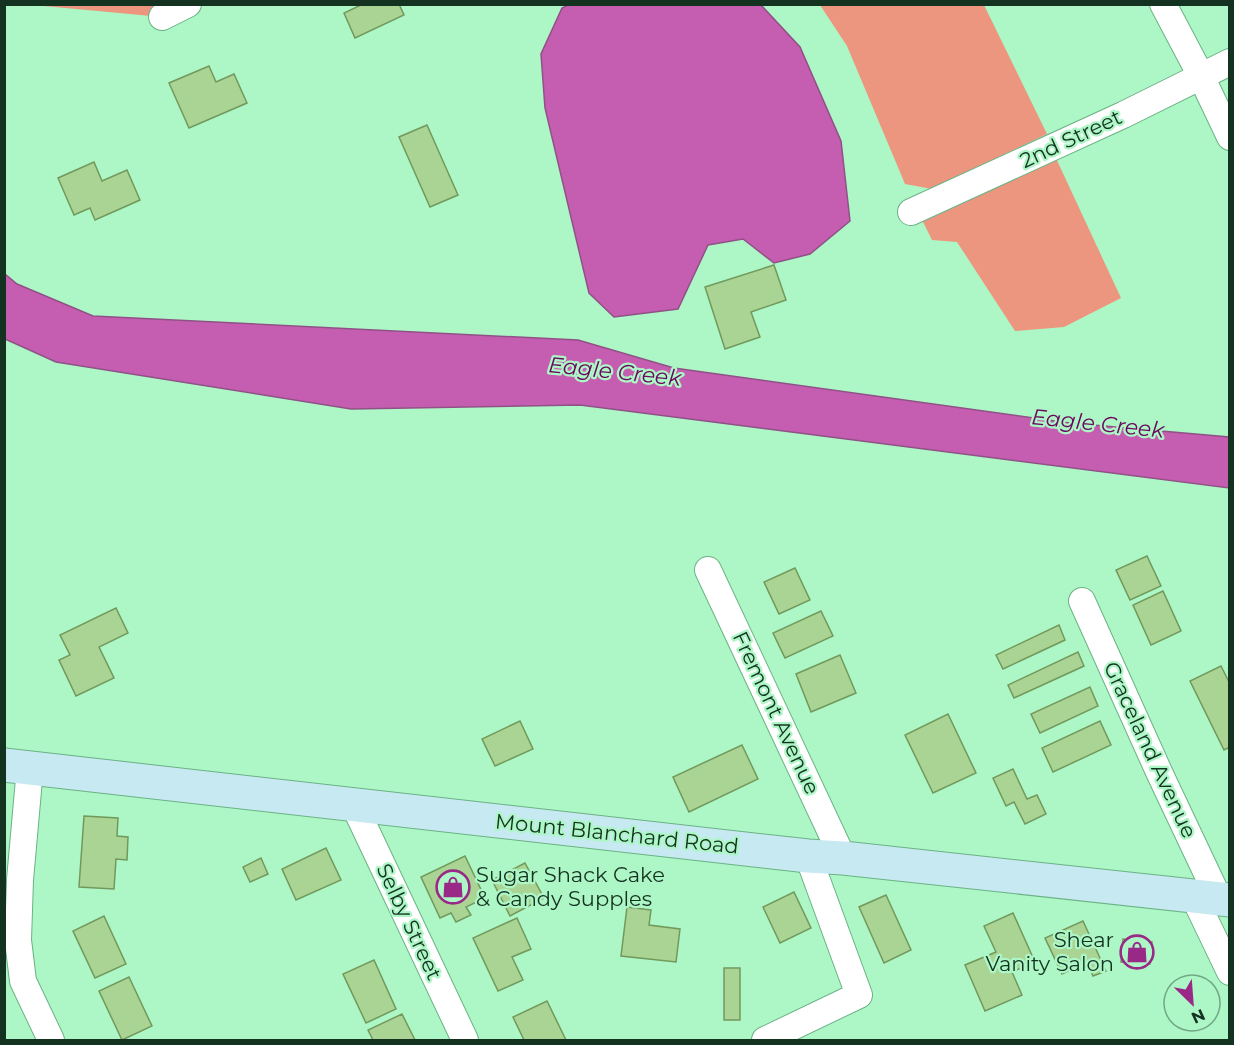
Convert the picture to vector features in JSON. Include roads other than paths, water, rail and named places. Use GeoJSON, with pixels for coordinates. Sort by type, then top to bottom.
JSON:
{"type":"FeatureCollection","features":[{"type":"Feature","properties":{"kind":"main road","name":"Mount Blanchard Road"},"geometry":{"type":"LineString","coordinates":[[17,766],[808,856],[1214,899]]}},
{"type":"Feature","properties":{"kind":"street"},"geometry":{"type":"LineString","coordinates":[[162,17],[188,4]]}},
{"type":"Feature","properties":{"kind":"street"},"geometry":{"type":"LineString","coordinates":[[1163,4],[1230,138]]}},
{"type":"Feature","properties":{"kind":"street","name":"2nd Street"},"geometry":{"type":"LineString","coordinates":[[912,212],[1123,115],[1230,62]]}},
{"type":"Feature","properties":{"kind":"street","name":"Fremont Avenue"},"geometry":{"type":"LineString","coordinates":[[708,570],[843,858]]}},
{"type":"Feature","properties":{"kind":"street","name":"Graceland Avenue"},"geometry":{"type":"LineString","coordinates":[[1082,601],[1214,899],[1230,972]]}},
{"type":"Feature","properties":{"kind":"street"},"geometry":{"type":"LineString","coordinates":[[17,766],[20,880],[18,940],[23,981],[51,1041]]}},
{"type":"Feature","properties":{"kind":"street","name":"Selby Street"},"geometry":{"type":"LineString","coordinates":[[354,804],[465,1041]]}},
{"type":"Feature","properties":{"kind":"street"},"geometry":{"type":"LineString","coordinates":[[765,1041],[859,995],[808,856]]}},
{"type":"Feature","properties":{"kind":"water"},"geometry":{"type":"Polygon","coordinates":[[[568,5],[761,5],[800,47],[841,141],[850,221],[810,254],[774,263],[743,239],[708,245],[678,309],[614,317],[589,293],[545,108],[541,54],[562,8],[568,5]]]}},
{"type":"Feature","properties":{"kind":"water","name":"Eagle Creek"},"geometry":{"type":"Polygon","coordinates":[[[5,274],[17,284],[93,316],[578,340],[674,368],[1070,423],[1229,437],[1229,488],[580,405],[351,409],[56,362],[5,339],[5,274]]]}},
{"type":"Feature","properties":{"kind":"place","name":"Sugar Shack Cake & Candy Supples"},"geometry":{"type":"Point","coordinates":[453,887]}},
{"type":"Feature","properties":{"kind":"place","name":"Shear Vanity Salon"},"geometry":{"type":"Point","coordinates":[1137,952]}}]}
